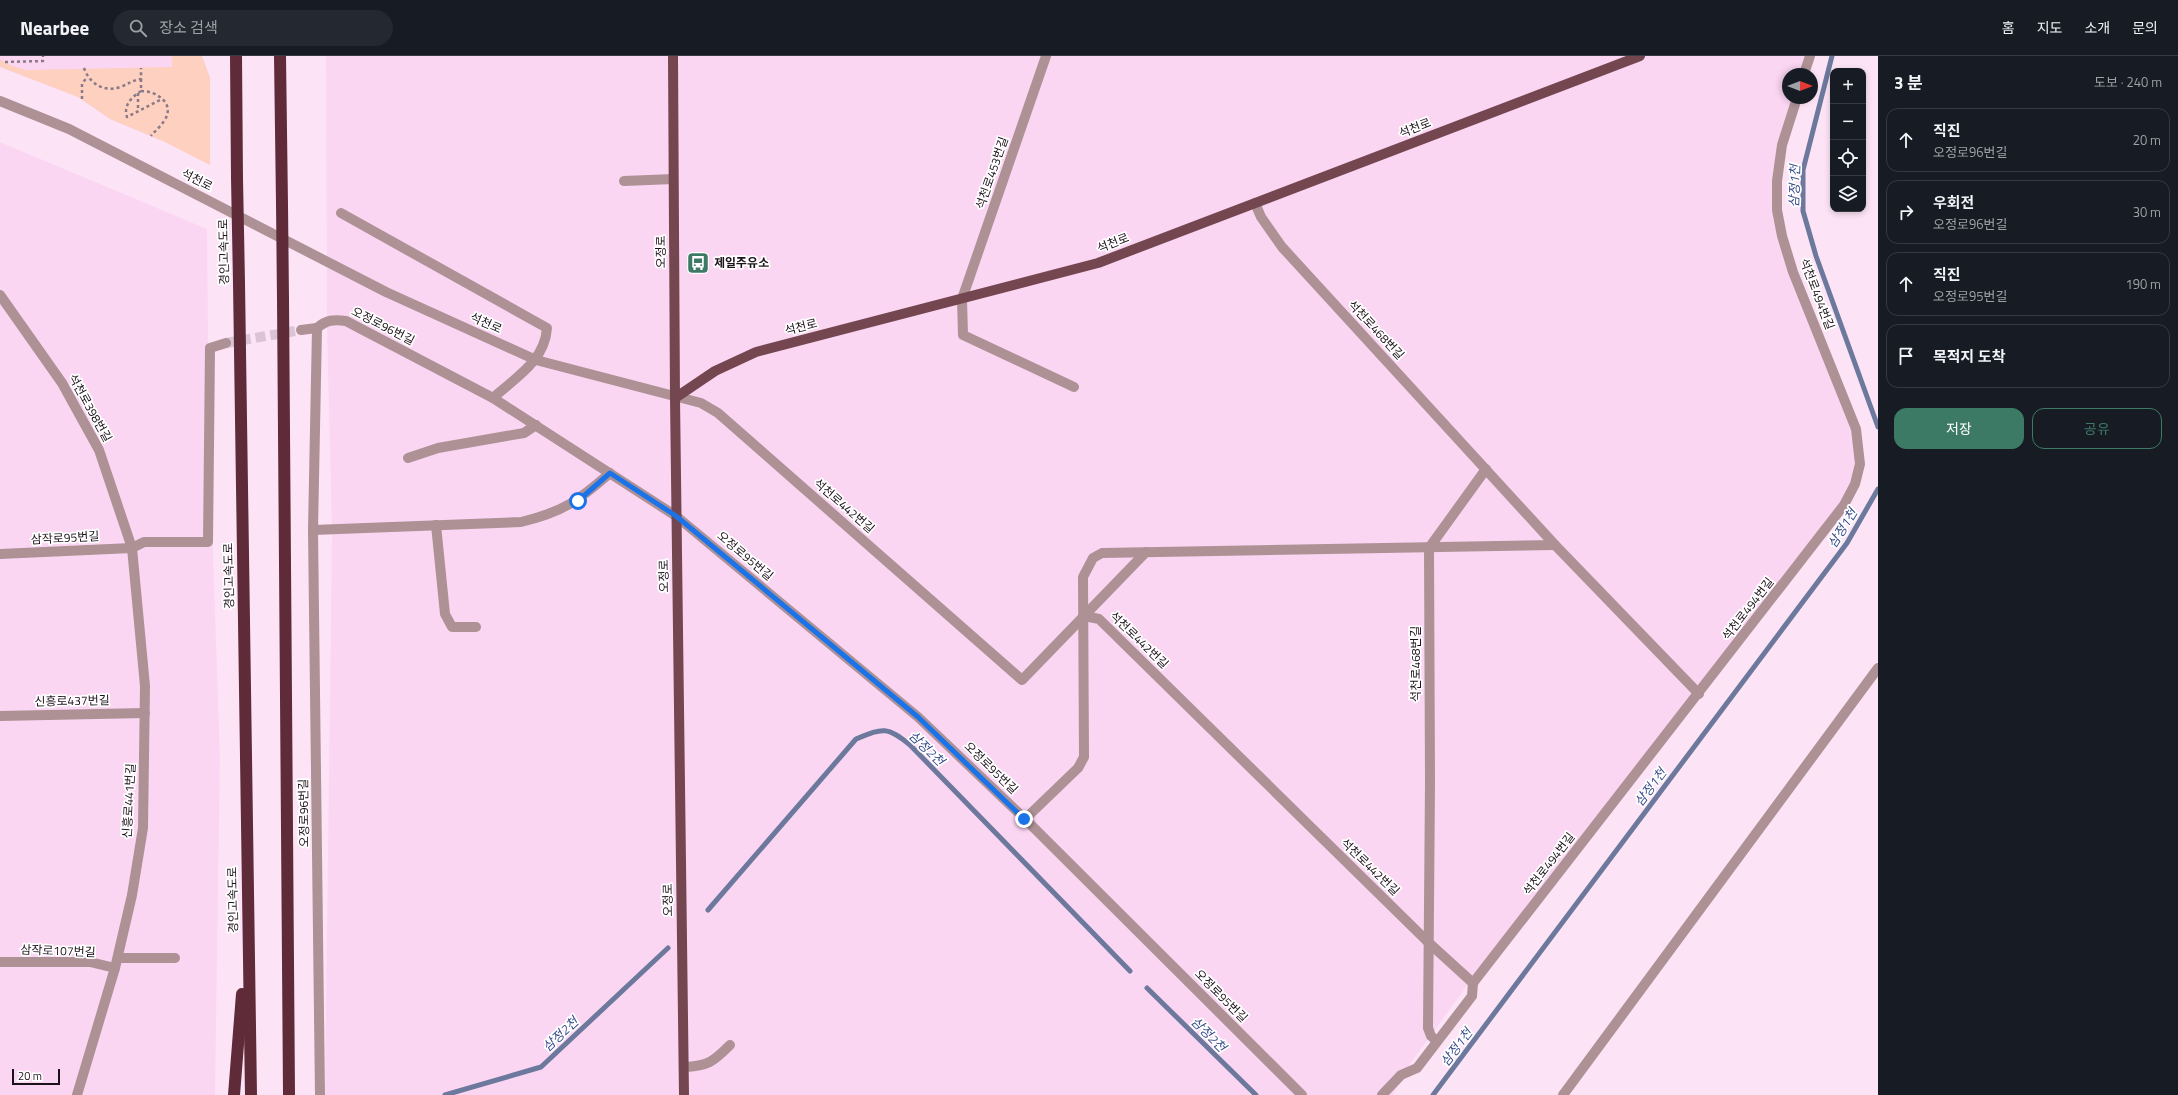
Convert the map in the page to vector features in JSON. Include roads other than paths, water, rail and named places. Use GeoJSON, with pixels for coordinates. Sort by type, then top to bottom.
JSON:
{"type":"FeatureCollection","features":[{"type":"Feature","properties":{"kind":"highway","name":"경인고속도로"},"geometry":{"type":"LineString","coordinates":[[236,56],[250,1095]]}},
{"type":"Feature","properties":{"kind":"highway"},"geometry":{"type":"LineString","coordinates":[[280,56],[290,1095]]}},
{"type":"Feature","properties":{"kind":"highway"},"geometry":{"type":"LineString","coordinates":[[234,1095],[248,921]]}},
{"type":"Feature","properties":{"kind":"main road","name":"오정로"},"geometry":{"type":"LineString","coordinates":[[673,56],[676,516],[684,1095]]}},
{"type":"Feature","properties":{"kind":"main road","name":"석천로"},"geometry":{"type":"LineString","coordinates":[[675,398],[715,370],[756,352],[1098,263],[1640,56]]}},
{"type":"Feature","properties":{"kind":"street","name":"석천로453번길"},"geometry":{"type":"LineString","coordinates":[[962,298],[1046,56]]}},
{"type":"Feature","properties":{"kind":"street"},"geometry":{"type":"LineString","coordinates":[[1806,68],[1810,56]]}},
{"type":"Feature","properties":{"kind":"street","name":"석천로"},"geometry":{"type":"LineString","coordinates":[[0,101],[69,129],[386,292],[536,360],[675,398]]}},
{"type":"Feature","properties":{"kind":"street","name":"석천로494번길"},"geometry":{"type":"LineString","coordinates":[[1382,1095],[1401,1075],[1417,1068],[1472,996],[1473,983],[1699,694],[1844,505],[1855,484],[1860,464],[1856,429],[1793,272],[1782,236],[1777,210],[1777,181],[1782,145],[1795,104]]}},
{"type":"Feature","properties":{"kind":"street"},"geometry":{"type":"LineString","coordinates":[[624,181],[673,180]]}},
{"type":"Feature","properties":{"kind":"street","name":"석천로468번길"},"geometry":{"type":"LineString","coordinates":[[1255,203],[1261,216],[1282,247],[1555,546],[1699,694]]}},
{"type":"Feature","properties":{"kind":"street"},"geometry":{"type":"LineString","coordinates":[[341,213],[548,328],[547,339],[536,360],[493,398]]}},
{"type":"Feature","properties":{"kind":"street","name":"석천로398번길"},"geometry":{"type":"LineString","coordinates":[[0,295],[62,383],[99,450],[132,548]]}},
{"type":"Feature","properties":{"kind":"street"},"geometry":{"type":"LineString","coordinates":[[962,298],[963,335],[1074,388]]}},
{"type":"Feature","properties":{"kind":"street","name":"오정로96번길"},"geometry":{"type":"LineString","coordinates":[[320,1095],[314,530],[317,328],[324,322],[336,319],[346,320],[493,398],[676,516]]}},
{"type":"Feature","properties":{"kind":"street"},"geometry":{"type":"LineString","coordinates":[[301,330],[317,328]]}},
{"type":"Feature","properties":{"kind":"street","name":"삼작로95번길"},"geometry":{"type":"LineString","coordinates":[[0,554],[132,548],[144,542],[208,542],[210,348],[226,343]]}},
{"type":"Feature","properties":{"kind":"street","name":"석천로442번길"},"geometry":{"type":"LineString","coordinates":[[675,398],[701,403],[718,413],[1022,680],[1084,616],[1099,619],[1429,943],[1473,983]]}},
{"type":"Feature","properties":{"kind":"street"},"geometry":{"type":"LineString","coordinates":[[408,458],[438,448],[524,433],[536,425]]}},
{"type":"Feature","properties":{"kind":"street"},"geometry":{"type":"LineString","coordinates":[[1429,548],[1486,469]]}},
{"type":"Feature","properties":{"kind":"street"},"geometry":{"type":"LineString","coordinates":[[314,530],[521,522],[547,516],[578,501],[610,473]]}},
{"type":"Feature","properties":{"kind":"street","name":"오정로95번길"},"geometry":{"type":"LineString","coordinates":[[676,516],[918,717],[1024,819],[1302,1095]]}},
{"type":"Feature","properties":{"kind":"street"},"geometry":{"type":"LineString","coordinates":[[436,525],[445,614],[452,627],[476,627]]}},
{"type":"Feature","properties":{"kind":"street"},"geometry":{"type":"LineString","coordinates":[[1024,819],[1078,768],[1084,757],[1083,577],[1093,558],[1102,553],[1555,546]]}},
{"type":"Feature","properties":{"kind":"street","name":"신흥로441번길"},"geometry":{"type":"LineString","coordinates":[[77,1095],[116,963],[132,895],[143,828],[145,686],[132,548]]}},
{"type":"Feature","properties":{"kind":"street","name":"석천로468번길"},"geometry":{"type":"LineString","coordinates":[[1429,548],[1430,782],[1428,1028],[1431,1036],[1437,1041]]}},
{"type":"Feature","properties":{"kind":"street"},"geometry":{"type":"LineString","coordinates":[[1084,616],[1146,552]]}},
{"type":"Feature","properties":{"kind":"street"},"geometry":{"type":"LineString","coordinates":[[1563,1095],[1878,668]]}},
{"type":"Feature","properties":{"kind":"street","name":"신흥로437번길"},"geometry":{"type":"LineString","coordinates":[[0,716],[145,713]]}},
{"type":"Feature","properties":{"kind":"street","name":"삼작로107번길"},"geometry":{"type":"LineString","coordinates":[[0,962],[116,963],[175,958]]}},
{"type":"Feature","properties":{"kind":"street"},"geometry":{"type":"LineString","coordinates":[[684,1067],[703,1066],[716,1060],[730,1045]]}},
{"type":"Feature","properties":{"kind":"waterway","name":"삼정1천"},"geometry":{"type":"LineString","coordinates":[[1832,56],[1803,170],[1803,211],[1816,256],[1878,427]]}},
{"type":"Feature","properties":{"kind":"waterway","name":"삼정1천"},"geometry":{"type":"LineString","coordinates":[[1433,1095],[1847,543],[1878,489]]}},
{"type":"Feature","properties":{"kind":"waterway","name":"삼정2천"},"geometry":{"type":"LineString","coordinates":[[708,910],[856,739],[879,731],[884,731],[896,734],[910,745],[1130,971]]}},
{"type":"Feature","properties":{"kind":"waterway","name":"삼정2천"},"geometry":{"type":"LineString","coordinates":[[445,1095],[541,1067],[668,948]]}},
{"type":"Feature","properties":{"kind":"waterway","name":"삼정2천"},"geometry":{"type":"LineString","coordinates":[[1147,988],[1256,1095]]}},
{"type":"Feature","properties":{"kind":"tunnel"},"geometry":{"type":"LineString","coordinates":[[226,343],[301,330]]}},
{"type":"Feature","properties":{"kind":"place","name":"제일주유소"},"geometry":{"type":"Point","coordinates":[698,263]}}]}
